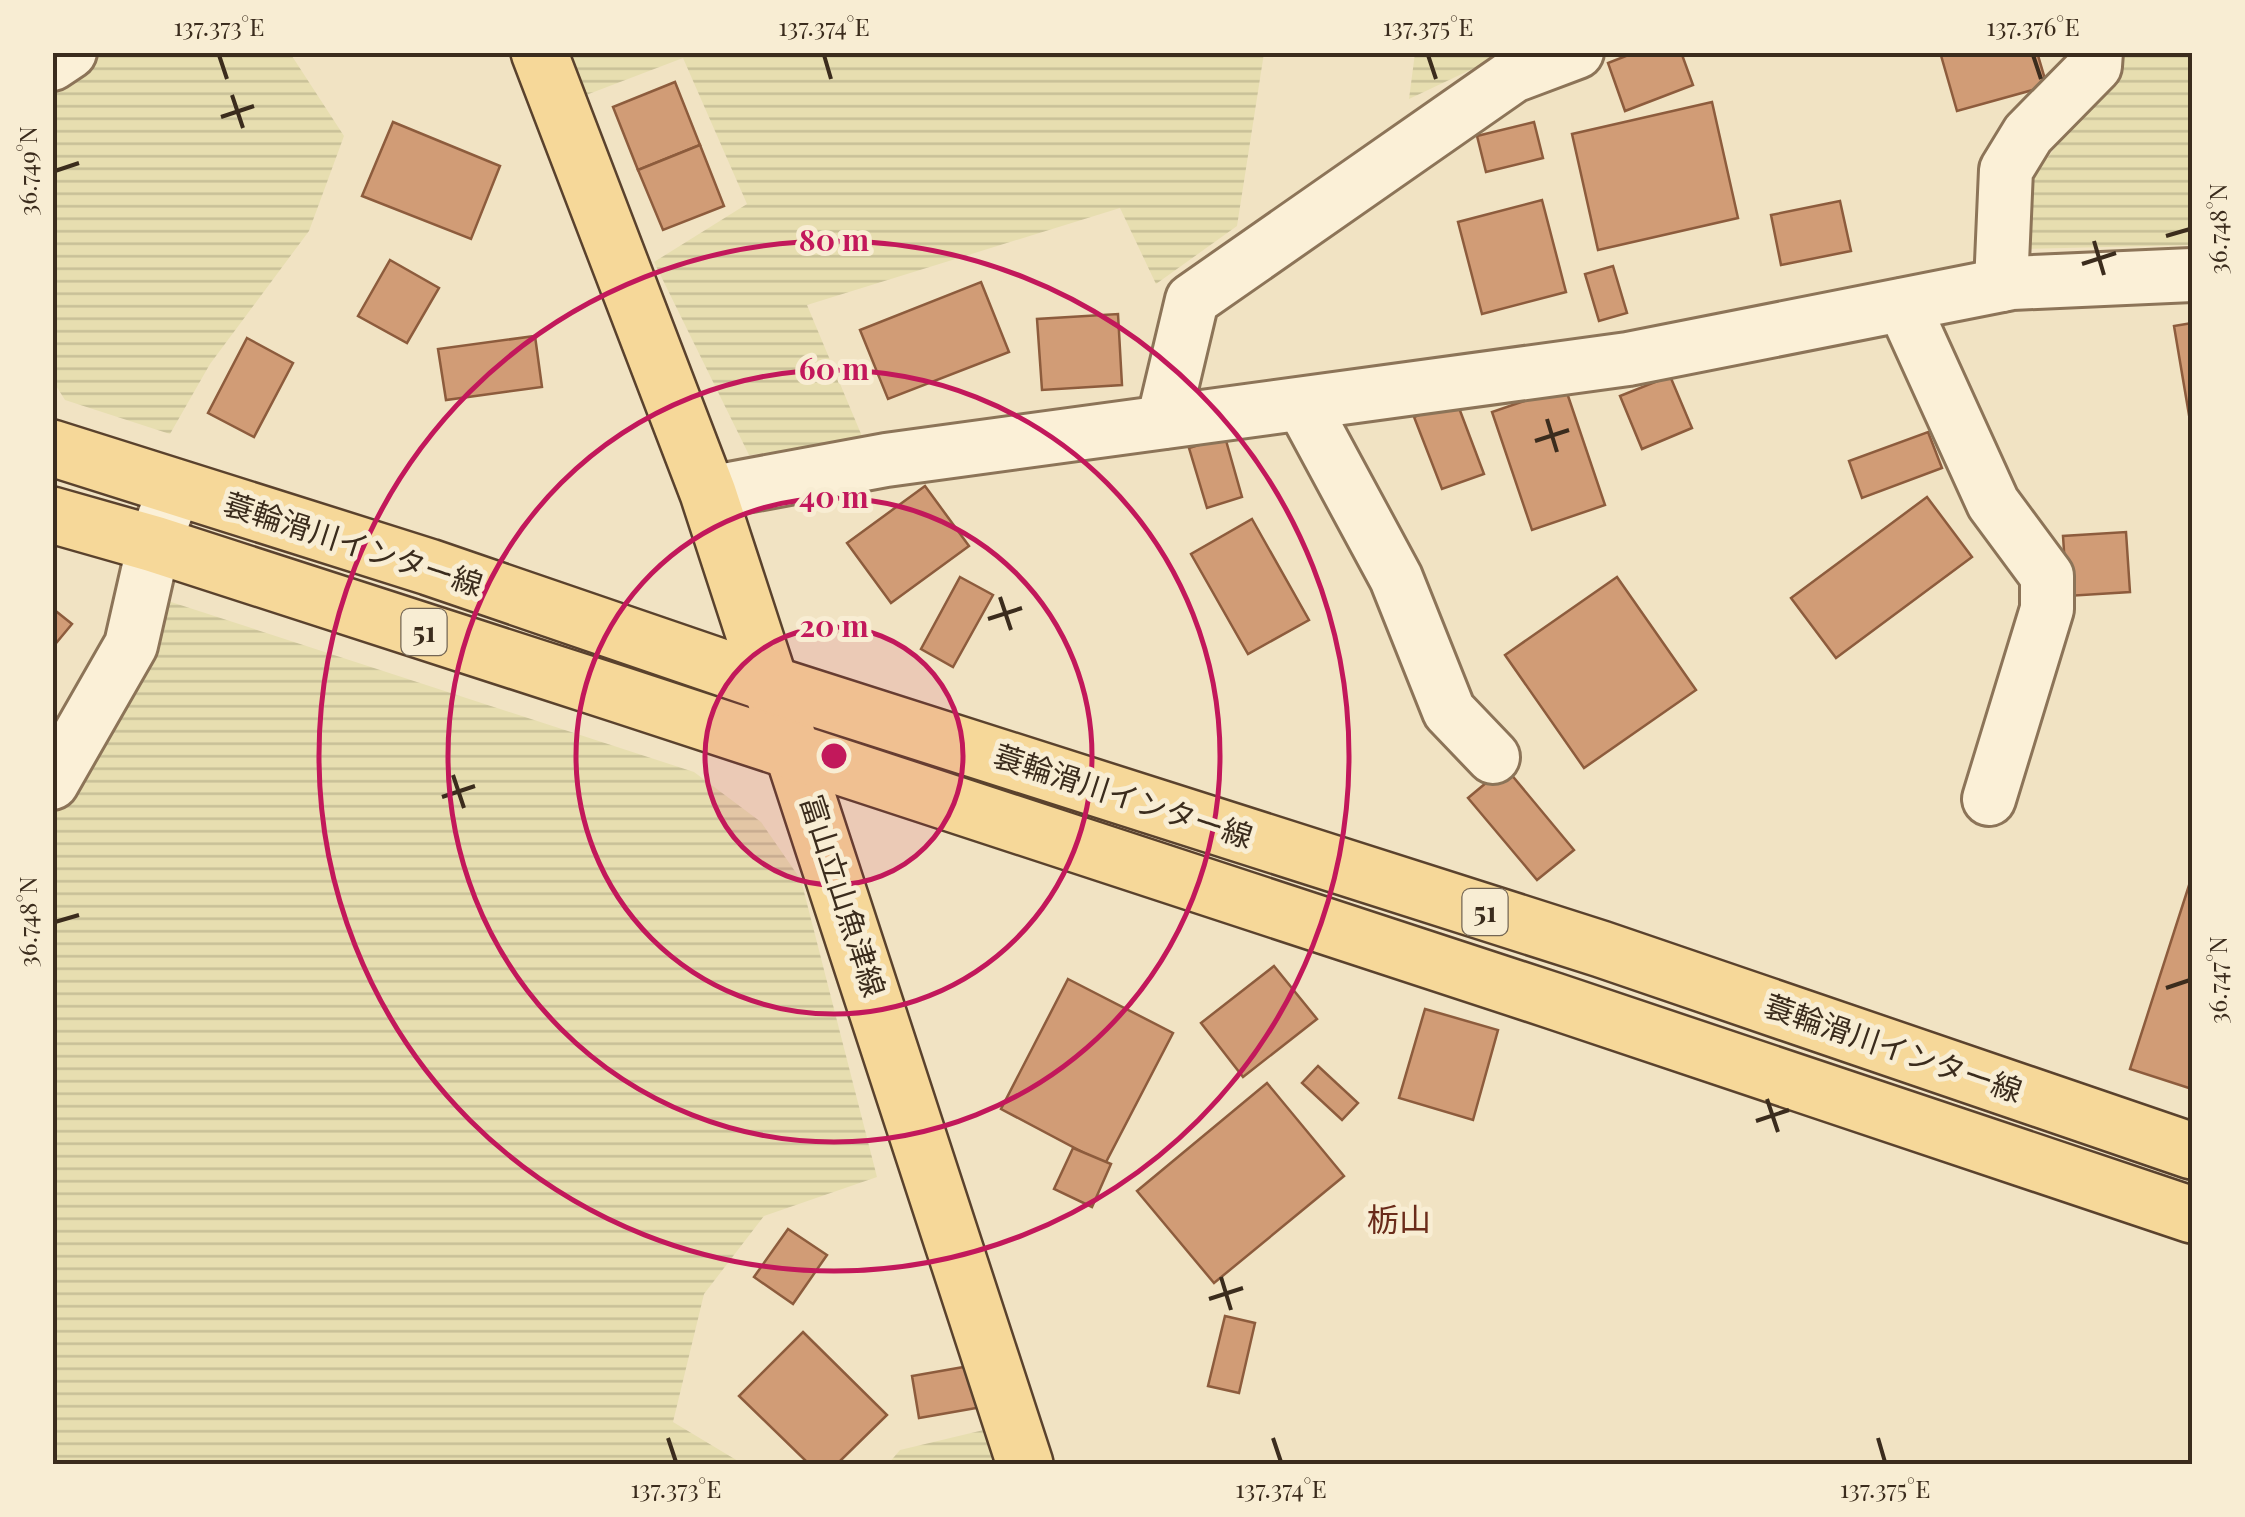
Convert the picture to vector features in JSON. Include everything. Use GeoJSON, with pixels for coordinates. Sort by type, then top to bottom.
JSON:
{"type":"FeatureCollection","features":[{"type":"Feature","properties":{"kind":"main road","name":"富山立山魚津線"},"geometry":{"type":"LineString","coordinates":[[538,52],[708,493],[1025,1464]]}},
{"type":"Feature","properties":{"kind":"main road","name":"蓑輪滑川インター線"},"geometry":{"type":"LineString","coordinates":[[52,448],[429,567],[773,685],[1602,949],[2192,1150]]}},
{"type":"Feature","properties":{"kind":"main road","name":"蓑輪滑川インター線"},"geometry":{"type":"LineString","coordinates":[[52,515],[154,544],[795,752],[2192,1215]]}},
{"type":"Feature","properties":{"kind":"street"},"geometry":{"type":"LineString","coordinates":[[52,64],[70,52]]}},
{"type":"Feature","properties":{"kind":"street"},"geometry":{"type":"LineString","coordinates":[[1163,422],[1192,300],[1513,76],[1576,52]]}},
{"type":"Feature","properties":{"kind":"street"},"geometry":{"type":"LineString","coordinates":[[2002,285],[2006,170],[2028,134],[2095,66],[2096,52]]}},
{"type":"Feature","properties":{"kind":"street"},"geometry":{"type":"LineString","coordinates":[[708,493],[886,460],[1628,359],[2002,285],[2192,275]]}},
{"type":"Feature","properties":{"kind":"street"},"geometry":{"type":"LineString","coordinates":[[1903,305],[1993,503],[2047,576],[2046,609],[1990,800]]}},
{"type":"Feature","properties":{"kind":"street"},"geometry":{"type":"LineString","coordinates":[[1302,404],[1396,578],[1449,711],[1492,757]]}},
{"type":"Feature","properties":{"kind":"street"},"geometry":{"type":"LineString","coordinates":[[52,783],[131,645],[154,544],[175,488]]}},
{"type":"Feature","properties":{"kind":"shaded area"},"geometry":{"type":"Polygon","coordinates":[[[52,53],[290,53],[344,136],[309,231],[210,364],[170,434],[65,400],[53,381],[52,53]]]}},
{"type":"Feature","properties":{"kind":"shaded area"},"geometry":{"type":"Polygon","coordinates":[[[566,53],[1264,53],[1237,226],[1156,284],[1120,208],[807,305],[864,441],[749,455],[654,262],[747,204],[683,58],[586,95],[566,53]]]}},
{"type":"Feature","properties":{"kind":"shaded area"},"geometry":{"type":"Polygon","coordinates":[[[1415,53],[1506,53],[1409,99],[1415,53]]]}},
{"type":"Feature","properties":{"kind":"shaded area"},"geometry":{"type":"Polygon","coordinates":[[[2122,53],[2192,53],[2192,245],[2025,249],[2035,174],[2079,117],[2121,77],[2122,53]]]}},
{"type":"Feature","properties":{"kind":"shaded area"},"geometry":{"type":"Polygon","coordinates":[[[165,600],[694,772],[761,822],[801,880],[877,1177],[764,1216],[704,1294],[673,1422],[743,1464],[53,1464],[53,809],[165,600]]]}},
{"type":"Feature","properties":{"kind":"shaded area"},"geometry":{"type":"Polygon","coordinates":[[[992,1428],[1003,1464],[888,1464],[900,1450],[992,1428]]]}},
{"type":"Feature","properties":{"kind":"building"},"geometry":{"type":"Polygon","coordinates":[[[1636,52],[1681,52],[1693,85],[1625,111],[1608,63],[1636,52]]]}},
{"type":"Feature","properties":{"kind":"building"},"geometry":{"type":"Polygon","coordinates":[[[1940,52],[2037,52],[2047,86],[1957,111],[1940,52]]]}},
{"type":"Feature","properties":{"kind":"building"},"geometry":{"type":"Polygon","coordinates":[[[675,82],[700,145],[638,170],[613,107],[675,82]]]}},
{"type":"Feature","properties":{"kind":"building"},"geometry":{"type":"Polygon","coordinates":[[[1712,102],[1738,218],[1598,250],[1572,134],[1712,102]]]}},
{"type":"Feature","properties":{"kind":"building"},"geometry":{"type":"Polygon","coordinates":[[[393,122],[500,166],[471,239],[362,196],[393,122]]]}},
{"type":"Feature","properties":{"kind":"building"},"geometry":{"type":"Polygon","coordinates":[[[1534,122],[1543,158],[1486,172],[1477,136],[1534,122]]]}},
{"type":"Feature","properties":{"kind":"building"},"geometry":{"type":"Polygon","coordinates":[[[700,145],[724,206],[663,230],[638,170],[700,145]]]}},
{"type":"Feature","properties":{"kind":"building"},"geometry":{"type":"Polygon","coordinates":[[[1542,200],[1566,292],[1482,314],[1458,222],[1542,200]]]}},
{"type":"Feature","properties":{"kind":"building"},"geometry":{"type":"Polygon","coordinates":[[[1840,201],[1851,251],[1781,265],[1771,215],[1840,201]]]}},
{"type":"Feature","properties":{"kind":"building"},"geometry":{"type":"Polygon","coordinates":[[[390,260],[439,288],[407,343],[358,316],[390,260]]]}},
{"type":"Feature","properties":{"kind":"building"},"geometry":{"type":"Polygon","coordinates":[[[1613,266],[1627,313],[1599,321],[1585,274],[1613,266]]]}},
{"type":"Feature","properties":{"kind":"building"},"geometry":{"type":"Polygon","coordinates":[[[981,282],[1009,352],[888,399],[860,330],[981,282]]]}},
{"type":"Feature","properties":{"kind":"building"},"geometry":{"type":"Polygon","coordinates":[[[1118,314],[1122,385],[1042,390],[1037,319],[1118,314]]]}},
{"type":"Feature","properties":{"kind":"building"},"geometry":{"type":"Polygon","coordinates":[[[2192,323],[2192,415],[2189,415],[2174,326],[2192,323]]]}},
{"type":"Feature","properties":{"kind":"building"},"geometry":{"type":"Polygon","coordinates":[[[535,336],[542,387],[446,400],[438,349],[535,336]]]}},
{"type":"Feature","properties":{"kind":"building"},"geometry":{"type":"Polygon","coordinates":[[[247,338],[293,363],[254,437],[208,413],[247,338]]]}},
{"type":"Feature","properties":{"kind":"building"},"geometry":{"type":"Polygon","coordinates":[[[1670,376],[1692,428],[1642,449],[1620,396],[1670,376]]]}},
{"type":"Feature","properties":{"kind":"building"},"geometry":{"type":"Polygon","coordinates":[[[1565,387],[1605,505],[1532,530],[1492,412],[1565,387]]]}},
{"type":"Feature","properties":{"kind":"building"},"geometry":{"type":"Polygon","coordinates":[[[1456,400],[1484,474],[1442,489],[1414,417],[1456,400]]]}},
{"type":"Feature","properties":{"kind":"building"},"geometry":{"type":"Polygon","coordinates":[[[1928,432],[1942,468],[1862,498],[1849,461],[1928,432]]]}},
{"type":"Feature","properties":{"kind":"building"},"geometry":{"type":"Polygon","coordinates":[[[1225,437],[1242,497],[1207,508],[1189,448],[1225,437]]]}},
{"type":"Feature","properties":{"kind":"building"},"geometry":{"type":"Polygon","coordinates":[[[925,486],[969,546],[891,603],[847,543],[925,486]]]}},
{"type":"Feature","properties":{"kind":"building"},"geometry":{"type":"Polygon","coordinates":[[[1927,497],[1972,557],[1836,658],[1791,598],[1927,497]]]}},
{"type":"Feature","properties":{"kind":"building"},"geometry":{"type":"Polygon","coordinates":[[[1252,519],[1309,620],[1248,654],[1191,554],[1252,519]]]}},
{"type":"Feature","properties":{"kind":"building"},"geometry":{"type":"Polygon","coordinates":[[[2126,532],[2130,592],[2067,596],[2063,536],[2126,532]]]}},
{"type":"Feature","properties":{"kind":"building"},"geometry":{"type":"Polygon","coordinates":[[[960,577],[993,595],[953,667],[921,649],[960,577]]]}},
{"type":"Feature","properties":{"kind":"building"},"geometry":{"type":"Polygon","coordinates":[[[1617,577],[1696,690],[1584,768],[1505,655],[1617,577]]]}},
{"type":"Feature","properties":{"kind":"building"},"geometry":{"type":"Polygon","coordinates":[[[52,608],[72,624],[52,648],[52,608]]]}},
{"type":"Feature","properties":{"kind":"building"},"geometry":{"type":"Polygon","coordinates":[[[1505,767],[1574,850],[1537,880],[1468,798],[1505,767]]]}},
{"type":"Feature","properties":{"kind":"building"},"geometry":{"type":"Polygon","coordinates":[[[2192,876],[2192,1089],[2130,1069],[2192,876]]]}},
{"type":"Feature","properties":{"kind":"building"},"geometry":{"type":"Polygon","coordinates":[[[1274,966],[1317,1019],[1243,1077],[1201,1023],[1274,966]]]}},
{"type":"Feature","properties":{"kind":"building"},"geometry":{"type":"Polygon","coordinates":[[[1068,979],[1173,1033],[1105,1164],[1001,1109],[1068,979]]]}},
{"type":"Feature","properties":{"kind":"building"},"geometry":{"type":"Polygon","coordinates":[[[1425,1009],[1498,1030],[1473,1120],[1399,1098],[1425,1009]]]}},
{"type":"Feature","properties":{"kind":"building"},"geometry":{"type":"Polygon","coordinates":[[[1318,1066],[1358,1103],[1342,1120],[1302,1083],[1318,1066]]]}},
{"type":"Feature","properties":{"kind":"building"},"geometry":{"type":"Polygon","coordinates":[[[1267,1083],[1344,1176],[1214,1283],[1137,1191],[1267,1083]]]}},
{"type":"Feature","properties":{"kind":"building"},"geometry":{"type":"Polygon","coordinates":[[[1073,1148],[1111,1164],[1092,1207],[1054,1189],[1073,1148]]]}},
{"type":"Feature","properties":{"kind":"building"},"geometry":{"type":"Polygon","coordinates":[[[788,1229],[827,1255],[793,1304],[754,1277],[788,1229]]]}},
{"type":"Feature","properties":{"kind":"building"},"geometry":{"type":"Polygon","coordinates":[[[1225,1316],[1255,1323],[1239,1393],[1208,1386],[1225,1316]]]}},
{"type":"Feature","properties":{"kind":"building"},"geometry":{"type":"Polygon","coordinates":[[[803,1332],[887,1415],[837,1464],[809,1464],[739,1396],[803,1332]]]}},
{"type":"Feature","properties":{"kind":"building"},"geometry":{"type":"Polygon","coordinates":[[[975,1365],[982,1407],[919,1418],[912,1376],[975,1365]]]}},
{"type":"Feature","properties":{"kind":"district","name":"栃山"},"geometry":{"type":"Point","coordinates":[1399,1220]}}]}
